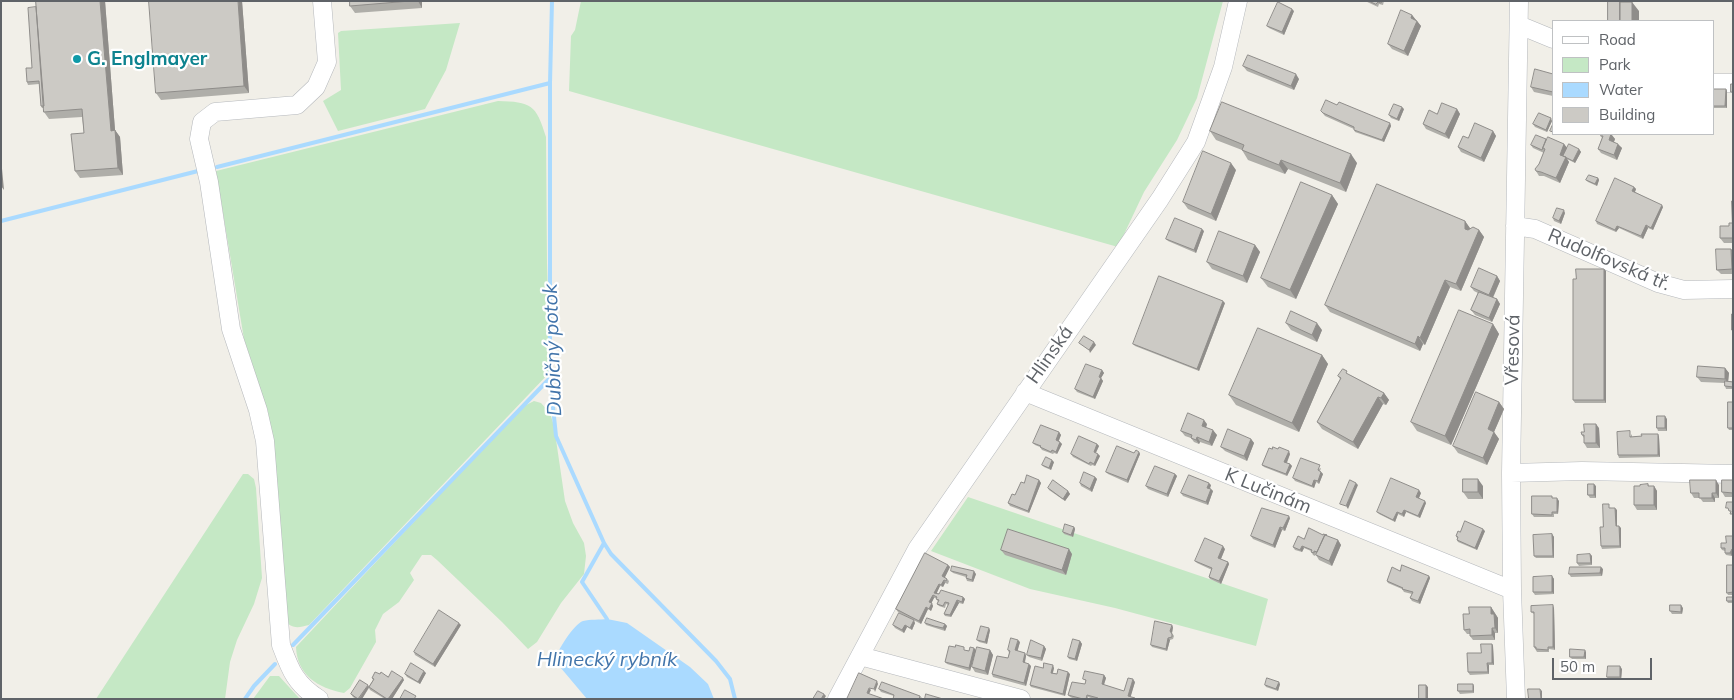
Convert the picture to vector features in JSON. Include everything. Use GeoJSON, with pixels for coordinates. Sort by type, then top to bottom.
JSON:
{"type":"FeatureCollection","features":[{"type":"Feature","properties":{"kind":"street"},"geometry":{"type":"LineString","coordinates":[[319,699],[310,693],[291,672],[281,644],[265,441],[258,410],[231,329],[209,182],[199,139],[202,122],[215,112],[297,105],[316,87],[327,62],[322,1]]}},
{"type":"Feature","properties":{"kind":"street","name":"Hlinská"},"geometry":{"type":"LineString","coordinates":[[837,699],[917,549],[1160,199],[1196,142],[1223,67],[1238,1]]}},
{"type":"Feature","properties":{"kind":"street","name":"Vřesová"},"geometry":{"type":"LineString","coordinates":[[1516,699],[1512,590],[1511,473],[1519,1]]}},
{"type":"Feature","properties":{"kind":"street"},"geometry":{"type":"LineString","coordinates":[[1519,25],[1552,39]]}},
{"type":"Feature","properties":{"kind":"street"},"geometry":{"type":"LineString","coordinates":[[1714,83],[1733,83]]}},
{"type":"Feature","properties":{"kind":"street","name":"Rudolfovská tř."},"geometry":{"type":"LineString","coordinates":[[1515,226],[1535,229],[1658,283],[1684,290],[1733,289]]}},
{"type":"Feature","properties":{"kind":"street","name":"K Lučinám"},"geometry":{"type":"LineString","coordinates":[[1025,392],[1512,590]]}},
{"type":"Feature","properties":{"kind":"street"},"geometry":{"type":"LineString","coordinates":[[1511,473],[1582,471],[1733,474]]}},
{"type":"Feature","properties":{"kind":"street"},"geometry":{"type":"LineString","coordinates":[[860,656],[1021,699]]}},
{"type":"Feature","properties":{"kind":"green space"},"geometry":{"type":"Polygon","coordinates":[[[581,1],[1223,1],[1197,98],[1177,140],[1144,192],[1118,247],[569,91],[571,36],[575,30],[581,1]]]}},
{"type":"Feature","properties":{"kind":"green space"},"geometry":{"type":"Polygon","coordinates":[[[460,23],[446,70],[425,109],[338,131],[323,101],[341,90],[338,33],[341,31],[460,23]]]}},
{"type":"Feature","properties":{"kind":"green space"},"geometry":{"type":"Polygon","coordinates":[[[498,101],[518,102],[531,107],[539,118],[546,137],[550,372],[309,625],[293,627],[288,624],[268,412],[244,339],[216,171],[498,101]]]}},
{"type":"Feature","properties":{"kind":"green space"},"geometry":{"type":"Polygon","coordinates":[[[534,401],[541,403],[550,413],[554,426],[565,501],[573,523],[584,543],[586,556],[584,574],[561,603],[537,642],[528,649],[437,560],[431,555],[422,555],[410,573],[414,580],[399,602],[383,614],[375,630],[376,642],[350,688],[344,693],[335,691],[311,679],[300,665],[296,647],[522,407],[534,401]]]}},
{"type":"Feature","properties":{"kind":"green space"},"geometry":{"type":"Polygon","coordinates":[[[243,474],[248,474],[254,479],[256,488],[262,578],[254,604],[237,640],[230,662],[225,699],[96,699],[243,474]]]}},
{"type":"Feature","properties":{"kind":"green space"},"geometry":{"type":"Polygon","coordinates":[[[968,497],[1268,599],[1256,646],[1115,608],[1030,589],[931,551],[968,497]]]}},
{"type":"Feature","properties":{"kind":"green space"},"geometry":{"type":"Polygon","coordinates":[[[270,676],[279,676],[300,699],[253,699],[270,676]]]}},
{"type":"Feature","properties":{"kind":"water","name":"Hlinecký rybník"},"geometry":{"type":"Polygon","coordinates":[[[607,619],[627,623],[690,667],[708,684],[714,699],[587,699],[555,661],[556,657],[566,639],[579,623],[586,620],[607,619]]]}},
{"type":"Feature","properties":{"kind":"building","name":"G. Englmayer"},"geometry":{"type":"Polygon","coordinates":[[[36,1],[100,1],[111,131],[115,130],[118,168],[75,171],[71,134],[84,133],[82,109],[44,112],[36,1]]]}},
{"type":"Feature","properties":{"kind":"building"},"geometry":{"type":"Polygon","coordinates":[[[149,1],[238,1],[244,86],[156,93],[149,1]]]}},
{"type":"Feature","properties":{"kind":"building"},"geometry":{"type":"Polygon","coordinates":[[[350,1],[410,1],[350,6],[350,1]]]}},
{"type":"Feature","properties":{"kind":"building"},"geometry":{"type":"Polygon","coordinates":[[[1369,1],[1382,1],[1376,4],[1369,1]]]}},
{"type":"Feature","properties":{"kind":"building"},"geometry":{"type":"Polygon","coordinates":[[[1608,1],[1621,1],[1620,20],[1608,20],[1608,1]]]}},
{"type":"Feature","properties":{"kind":"building"},"geometry":{"type":"Polygon","coordinates":[[[1278,2],[1292,9],[1282,32],[1267,26],[1278,2]]]}},
{"type":"Feature","properties":{"kind":"building"},"geometry":{"type":"Polygon","coordinates":[[[1620,2],[1632,2],[1632,20],[1620,20],[1620,2]]]}},
{"type":"Feature","properties":{"kind":"building"},"geometry":{"type":"Polygon","coordinates":[[[36,7],[44,106],[41,106],[39,81],[27,82],[26,68],[32,68],[28,8],[36,7]]]}},
{"type":"Feature","properties":{"kind":"building"},"geometry":{"type":"Polygon","coordinates":[[[1401,10],[1412,15],[1411,18],[1417,21],[1404,51],[1388,44],[1401,10]]]}},
{"type":"Feature","properties":{"kind":"building"},"geometry":{"type":"Polygon","coordinates":[[[1248,55],[1296,74],[1291,86],[1243,66],[1248,55]]]}},
{"type":"Feature","properties":{"kind":"building"},"geometry":{"type":"Polygon","coordinates":[[[1535,69],[1552,74],[1552,92],[1531,87],[1535,69]]]}},
{"type":"Feature","properties":{"kind":"building"},"geometry":{"type":"Polygon","coordinates":[[[1731,84],[1733,84],[1733,92],[1731,92],[1731,84]]]}},
{"type":"Feature","properties":{"kind":"building"},"geometry":{"type":"Polygon","coordinates":[[[1714,89],[1726,89],[1725,106],[1714,106],[1714,89]]]}},
{"type":"Feature","properties":{"kind":"building"},"geometry":{"type":"Polygon","coordinates":[[[1326,100],[1337,105],[1339,102],[1390,123],[1382,140],[1354,130],[1354,127],[1323,113],[1321,111],[1326,100]]]}},
{"type":"Feature","properties":{"kind":"building"},"geometry":{"type":"Polygon","coordinates":[[[1222,102],[1351,154],[1340,183],[1281,160],[1279,165],[1242,150],[1244,145],[1210,131],[1222,102]]]}},
{"type":"Feature","properties":{"kind":"building"},"geometry":{"type":"Polygon","coordinates":[[[1442,103],[1457,109],[1445,134],[1423,124],[1429,110],[1437,114],[1442,103]]]}},
{"type":"Feature","properties":{"kind":"building"},"geometry":{"type":"Polygon","coordinates":[[[1394,104],[1402,107],[1397,119],[1389,115],[1394,104]]]}},
{"type":"Feature","properties":{"kind":"building"},"geometry":{"type":"Polygon","coordinates":[[[1539,113],[1551,118],[1546,130],[1533,124],[1539,113]]]}},
{"type":"Feature","properties":{"kind":"building"},"geometry":{"type":"Polygon","coordinates":[[[1475,123],[1493,131],[1481,158],[1458,147],[1463,136],[1468,138],[1475,123]]]}},
{"type":"Feature","properties":{"kind":"building"},"geometry":{"type":"Polygon","coordinates":[[[1536,135],[1546,139],[1542,150],[1531,145],[1536,135]]]}},
{"type":"Feature","properties":{"kind":"building"},"geometry":{"type":"Polygon","coordinates":[[[1611,135],[1609,140],[1618,144],[1614,155],[1598,149],[1603,136],[1601,136],[1611,135]]]}},
{"type":"Feature","properties":{"kind":"building"},"geometry":{"type":"Polygon","coordinates":[[[1548,137],[1564,144],[1560,155],[1566,157],[1556,178],[1535,169],[1539,164],[1548,137]]]}},
{"type":"Feature","properties":{"kind":"building"},"geometry":{"type":"Polygon","coordinates":[[[1569,144],[1579,149],[1573,161],[1563,156],[1569,144]]]}},
{"type":"Feature","properties":{"kind":"building"},"geometry":{"type":"Polygon","coordinates":[[[1203,151],[1231,163],[1211,214],[1183,202],[1203,151]]]}},
{"type":"Feature","properties":{"kind":"building"},"geometry":{"type":"Polygon","coordinates":[[[1589,175],[1598,178],[1595,184],[1586,180],[1589,175]]]}},
{"type":"Feature","properties":{"kind":"building"},"geometry":{"type":"Polygon","coordinates":[[[1615,178],[1634,187],[1632,191],[1662,205],[1651,228],[1646,225],[1641,236],[1617,226],[1615,230],[1596,221],[1615,178]]]}},
{"type":"Feature","properties":{"kind":"building"},"geometry":{"type":"Polygon","coordinates":[[[1301,182],[1332,195],[1290,290],[1261,278],[1301,182]]]}},
{"type":"Feature","properties":{"kind":"building"},"geometry":{"type":"Polygon","coordinates":[[[1377,184],[1465,221],[1465,229],[1468,230],[1473,227],[1479,230],[1456,284],[1445,280],[1420,338],[1418,336],[1415,344],[1325,305],[1377,184]]]}},
{"type":"Feature","properties":{"kind":"building"},"geometry":{"type":"Polygon","coordinates":[[[1732,201],[1733,238],[1720,238],[1720,226],[1729,226],[1729,223],[1732,223],[1732,201]]]}},
{"type":"Feature","properties":{"kind":"building"},"geometry":{"type":"Polygon","coordinates":[[[1557,208],[1564,210],[1559,221],[1553,218],[1557,208]]]}},
{"type":"Feature","properties":{"kind":"building"},"geometry":{"type":"Polygon","coordinates":[[[1175,218],[1202,229],[1194,250],[1166,239],[1175,218]]]}},
{"type":"Feature","properties":{"kind":"building"},"geometry":{"type":"Polygon","coordinates":[[[1219,231],[1255,245],[1243,276],[1207,262],[1219,231]]]}},
{"type":"Feature","properties":{"kind":"building"},"geometry":{"type":"Polygon","coordinates":[[[1716,249],[1731,249],[1732,269],[1717,270],[1716,249]]]}},
{"type":"Feature","properties":{"kind":"building"},"geometry":{"type":"Polygon","coordinates":[[[1479,268],[1497,276],[1489,295],[1471,287],[1479,268]]]}},
{"type":"Feature","properties":{"kind":"building"},"geometry":{"type":"Polygon","coordinates":[[[1576,269],[1604,269],[1604,400],[1573,400],[1573,279],[1576,279],[1576,269]]]}},
{"type":"Feature","properties":{"kind":"building"},"geometry":{"type":"Polygon","coordinates":[[[1159,276],[1223,301],[1197,369],[1133,344],[1159,276]]]}},
{"type":"Feature","properties":{"kind":"building"},"geometry":{"type":"Polygon","coordinates":[[[1479,292],[1497,299],[1489,318],[1471,310],[1479,292]]]}},
{"type":"Feature","properties":{"kind":"building"},"geometry":{"type":"Polygon","coordinates":[[[1459,310],[1493,324],[1445,436],[1411,422],[1459,310]]]}},
{"type":"Feature","properties":{"kind":"building"},"geometry":{"type":"Polygon","coordinates":[[[1291,311],[1317,323],[1312,335],[1286,323],[1291,311]]]}},
{"type":"Feature","properties":{"kind":"building"},"geometry":{"type":"Polygon","coordinates":[[[1733,314],[1733,330],[1732,330],[1733,314]]]}},
{"type":"Feature","properties":{"kind":"building"},"geometry":{"type":"Polygon","coordinates":[[[1258,328],[1322,355],[1292,423],[1229,395],[1258,328]]]}},
{"type":"Feature","properties":{"kind":"building"},"geometry":{"type":"Polygon","coordinates":[[[1084,336],[1094,342],[1089,350],[1079,343],[1084,336]]]}},
{"type":"Feature","properties":{"kind":"building"},"geometry":{"type":"Polygon","coordinates":[[[1086,364],[1102,370],[1099,377],[1101,378],[1093,397],[1075,389],[1086,364]]]}},
{"type":"Feature","properties":{"kind":"building"},"geometry":{"type":"Polygon","coordinates":[[[1698,366],[1725,368],[1725,379],[1697,377],[1698,366]]]}},
{"type":"Feature","properties":{"kind":"building"},"geometry":{"type":"Polygon","coordinates":[[[1343,369],[1347,371],[1346,373],[1384,393],[1381,398],[1378,397],[1353,442],[1317,422],[1341,378],[1338,376],[1343,369]]]}},
{"type":"Feature","properties":{"kind":"building"},"geometry":{"type":"Polygon","coordinates":[[[1725,381],[1733,382],[1733,387],[1725,386],[1725,381]]]}},
{"type":"Feature","properties":{"kind":"building"},"geometry":{"type":"Polygon","coordinates":[[[1476,392],[1499,402],[1488,429],[1494,432],[1483,458],[1453,446],[1476,392]]]}},
{"type":"Feature","properties":{"kind":"building"},"geometry":{"type":"Polygon","coordinates":[[[1728,402],[1733,402],[1733,428],[1728,428],[1728,402]]]}},
{"type":"Feature","properties":{"kind":"building"},"geometry":{"type":"Polygon","coordinates":[[[1188,413],[1204,420],[1202,426],[1213,430],[1209,442],[1197,437],[1196,440],[1191,438],[1192,435],[1181,431],[1188,413]]]}},
{"type":"Feature","properties":{"kind":"building"},"geometry":{"type":"Polygon","coordinates":[[[1657,416],[1665,416],[1665,428],[1657,428],[1657,416]]]}},
{"type":"Feature","properties":{"kind":"building"},"geometry":{"type":"Polygon","coordinates":[[[1584,424],[1596,424],[1596,443],[1584,443],[1584,435],[1581,432],[1584,432],[1584,424]]]}},
{"type":"Feature","properties":{"kind":"building"},"geometry":{"type":"Polygon","coordinates":[[[1041,425],[1059,432],[1056,440],[1060,442],[1056,452],[1052,450],[1051,452],[1033,443],[1041,425]]]}},
{"type":"Feature","properties":{"kind":"building"},"geometry":{"type":"Polygon","coordinates":[[[1228,429],[1251,439],[1244,456],[1221,447],[1228,429]]]}},
{"type":"Feature","properties":{"kind":"building"},"geometry":{"type":"Polygon","coordinates":[[[1630,431],[1630,437],[1642,436],[1641,434],[1658,434],[1658,455],[1618,455],[1617,432],[1630,431]]]}},
{"type":"Feature","properties":{"kind":"building"},"geometry":{"type":"Polygon","coordinates":[[[1079,436],[1097,444],[1094,452],[1098,454],[1094,464],[1090,462],[1089,464],[1071,454],[1079,436]]]}},
{"type":"Feature","properties":{"kind":"building"},"geometry":{"type":"Polygon","coordinates":[[[1117,446],[1134,453],[1136,450],[1139,452],[1127,480],[1106,472],[1117,446]]]}},
{"type":"Feature","properties":{"kind":"building"},"geometry":{"type":"Polygon","coordinates":[[[1273,447],[1289,451],[1284,462],[1290,464],[1286,474],[1262,465],[1269,448],[1272,449],[1273,447]]]}},
{"type":"Feature","properties":{"kind":"building"},"geometry":{"type":"Polygon","coordinates":[[[1046,457],[1052,460],[1049,468],[1042,465],[1046,457]]]}},
{"type":"Feature","properties":{"kind":"building"},"geometry":{"type":"Polygon","coordinates":[[[1301,458],[1320,465],[1318,470],[1321,472],[1318,481],[1314,480],[1312,486],[1293,478],[1301,458]]]}},
{"type":"Feature","properties":{"kind":"building"},"geometry":{"type":"Polygon","coordinates":[[[1155,466],[1175,474],[1167,494],[1146,486],[1155,466]]]}},
{"type":"Feature","properties":{"kind":"building"},"geometry":{"type":"Polygon","coordinates":[[[1084,472],[1095,477],[1090,489],[1080,483],[1084,472]]]}},
{"type":"Feature","properties":{"kind":"building"},"geometry":{"type":"Polygon","coordinates":[[[1027,475],[1039,480],[1028,511],[1008,503],[1012,494],[1015,495],[1021,482],[1024,483],[1027,475]]]}},
{"type":"Feature","properties":{"kind":"building"},"geometry":{"type":"Polygon","coordinates":[[[1189,475],[1209,483],[1207,488],[1211,489],[1206,502],[1181,493],[1189,475]]]}},
{"type":"Feature","properties":{"kind":"building"},"geometry":{"type":"Polygon","coordinates":[[[1391,478],[1419,490],[1416,497],[1425,501],[1418,516],[1404,510],[1402,514],[1397,512],[1393,520],[1377,512],[1391,478]]]}},
{"type":"Feature","properties":{"kind":"building"},"geometry":{"type":"Polygon","coordinates":[[[1463,479],[1478,479],[1478,492],[1463,492],[1463,479]]]}},
{"type":"Feature","properties":{"kind":"building"},"geometry":{"type":"Polygon","coordinates":[[[1053,480],[1068,491],[1063,499],[1048,488],[1053,480]]]}},
{"type":"Feature","properties":{"kind":"building"},"geometry":{"type":"Polygon","coordinates":[[[1350,480],[1356,483],[1346,506],[1340,504],[1350,480]]]}},
{"type":"Feature","properties":{"kind":"building"},"geometry":{"type":"Polygon","coordinates":[[[1690,480],[1716,480],[1716,493],[1712,493],[1712,498],[1699,498],[1699,493],[1691,493],[1690,480]]]}},
{"type":"Feature","properties":{"kind":"building"},"geometry":{"type":"Polygon","coordinates":[[[1722,480],[1733,480],[1733,493],[1722,492],[1722,480]]]}},
{"type":"Feature","properties":{"kind":"building"},"geometry":{"type":"Polygon","coordinates":[[[1588,484],[1594,484],[1594,495],[1588,495],[1588,484]]]}},
{"type":"Feature","properties":{"kind":"building"},"geometry":{"type":"Polygon","coordinates":[[[1648,484],[1648,486],[1654,486],[1654,505],[1634,505],[1634,486],[1648,484]]]}},
{"type":"Feature","properties":{"kind":"building"},"geometry":{"type":"Polygon","coordinates":[[[1532,496],[1552,496],[1552,498],[1557,498],[1557,512],[1552,512],[1552,515],[1532,514],[1532,496]]]}},
{"type":"Feature","properties":{"kind":"building"},"geometry":{"type":"Polygon","coordinates":[[[1727,502],[1733,502],[1733,514],[1730,514],[1731,511],[1726,508],[1727,502]]]}},
{"type":"Feature","properties":{"kind":"building"},"geometry":{"type":"Polygon","coordinates":[[[1603,504],[1609,504],[1609,508],[1615,508],[1616,526],[1619,526],[1620,546],[1601,546],[1600,527],[1603,527],[1603,504]]]}},
{"type":"Feature","properties":{"kind":"building"},"geometry":{"type":"Polygon","coordinates":[[[1262,508],[1289,516],[1283,528],[1280,527],[1273,545],[1251,536],[1262,508]]]}},
{"type":"Feature","properties":{"kind":"building"},"geometry":{"type":"Polygon","coordinates":[[[1465,521],[1483,529],[1475,548],[1457,540],[1458,531],[1460,532],[1465,521]]]}},
{"type":"Feature","properties":{"kind":"building"},"geometry":{"type":"Polygon","coordinates":[[[1065,524],[1074,527],[1071,535],[1063,532],[1065,524]]]}},
{"type":"Feature","properties":{"kind":"building"},"geometry":{"type":"Polygon","coordinates":[[[1309,528],[1327,535],[1325,535],[1317,552],[1314,551],[1314,553],[1311,552],[1312,550],[1302,546],[1300,550],[1293,547],[1298,536],[1304,539],[1309,528]]]}},
{"type":"Feature","properties":{"kind":"building"},"geometry":{"type":"Polygon","coordinates":[[[1008,529],[1069,549],[1062,570],[1001,550],[1008,529]]]}},
{"type":"Feature","properties":{"kind":"building"},"geometry":{"type":"Polygon","coordinates":[[[1552,534],[1553,556],[1534,556],[1533,535],[1552,534]]]}},
{"type":"Feature","properties":{"kind":"building"},"geometry":{"type":"Polygon","coordinates":[[[1325,535],[1338,540],[1329,561],[1316,555],[1325,535]]]}},
{"type":"Feature","properties":{"kind":"building"},"geometry":{"type":"Polygon","coordinates":[[[1726,536],[1733,536],[1733,549],[1730,553],[1725,553],[1725,548],[1721,548],[1721,543],[1726,543],[1726,536]]]}},
{"type":"Feature","properties":{"kind":"building"},"geometry":{"type":"Polygon","coordinates":[[[1205,538],[1223,546],[1218,558],[1228,562],[1219,581],[1209,577],[1212,568],[1195,561],[1205,538]]]}},
{"type":"Feature","properties":{"kind":"building"},"geometry":{"type":"Polygon","coordinates":[[[925,553],[948,565],[942,576],[947,579],[946,581],[944,580],[941,585],[939,584],[934,593],[939,594],[941,590],[963,597],[962,602],[957,600],[950,615],[944,614],[949,603],[945,602],[943,606],[937,604],[939,600],[933,595],[929,602],[932,603],[929,609],[926,607],[919,621],[896,609],[925,553]]]}},
{"type":"Feature","properties":{"kind":"building"},"geometry":{"type":"Polygon","coordinates":[[[1590,554],[1591,563],[1577,563],[1577,555],[1590,554]]]}},
{"type":"Feature","properties":{"kind":"building"},"geometry":{"type":"Polygon","coordinates":[[[1402,565],[1429,576],[1418,601],[1410,598],[1413,592],[1402,589],[1387,581],[1392,567],[1400,571],[1402,565]]]}},
{"type":"Feature","properties":{"kind":"building"},"geometry":{"type":"Polygon","coordinates":[[[1727,565],[1733,565],[1733,592],[1727,593],[1727,565]]]}},
{"type":"Feature","properties":{"kind":"building"},"geometry":{"type":"Polygon","coordinates":[[[952,566],[974,571],[972,580],[966,578],[967,575],[951,571],[952,566]]]}},
{"type":"Feature","properties":{"kind":"building"},"geometry":{"type":"Polygon","coordinates":[[[1570,567],[1601,567],[1600,573],[1569,574],[1570,567]]]}},
{"type":"Feature","properties":{"kind":"building"},"geometry":{"type":"Polygon","coordinates":[[[1552,576],[1552,592],[1533,592],[1533,577],[1552,576]]]}},
{"type":"Feature","properties":{"kind":"building"},"geometry":{"type":"Polygon","coordinates":[[[1727,597],[1733,597],[1733,601],[1727,601],[1727,597]]]}},
{"type":"Feature","properties":{"kind":"building"},"geometry":{"type":"Polygon","coordinates":[[[1553,605],[1553,647],[1548,647],[1548,650],[1536,649],[1534,647],[1534,612],[1531,612],[1531,606],[1553,605]]]}},
{"type":"Feature","properties":{"kind":"building"},"geometry":{"type":"Polygon","coordinates":[[[1670,605],[1681,605],[1681,612],[1670,611],[1670,605]]]}},
{"type":"Feature","properties":{"kind":"building"},"geometry":{"type":"Polygon","coordinates":[[[1469,607],[1491,607],[1491,614],[1494,614],[1495,628],[1492,628],[1492,635],[1470,636],[1470,629],[1464,630],[1463,614],[1469,614],[1469,607]]]}},
{"type":"Feature","properties":{"kind":"building"},"geometry":{"type":"Polygon","coordinates":[[[439,610],[459,623],[433,664],[414,652],[439,610]]]}},
{"type":"Feature","properties":{"kind":"building"},"geometry":{"type":"Polygon","coordinates":[[[899,613],[914,620],[910,628],[905,625],[902,630],[893,625],[899,613]]]}},
{"type":"Feature","properties":{"kind":"building"},"geometry":{"type":"Polygon","coordinates":[[[927,618],[945,624],[943,628],[925,623],[927,618]]]}},
{"type":"Feature","properties":{"kind":"building"},"geometry":{"type":"Polygon","coordinates":[[[1155,621],[1172,625],[1170,631],[1172,637],[1168,638],[1166,649],[1151,645],[1155,621]]]}},
{"type":"Feature","properties":{"kind":"building"},"geometry":{"type":"Polygon","coordinates":[[[981,626],[989,628],[985,642],[977,640],[981,626]]]}},
{"type":"Feature","properties":{"kind":"building"},"geometry":{"type":"Polygon","coordinates":[[[1011,638],[1018,640],[1015,650],[1025,653],[1023,662],[1029,664],[1024,683],[992,674],[997,656],[1008,658],[1011,638]]]}},
{"type":"Feature","properties":{"kind":"building"},"geometry":{"type":"Polygon","coordinates":[[[1073,639],[1080,641],[1075,659],[1068,657],[1073,639]]]}},
{"type":"Feature","properties":{"kind":"building"},"geometry":{"type":"Polygon","coordinates":[[[1031,640],[1044,646],[1041,658],[1027,655],[1031,640]]]}},
{"type":"Feature","properties":{"kind":"building"},"geometry":{"type":"Polygon","coordinates":[[[1481,644],[1492,644],[1492,663],[1487,663],[1488,672],[1468,672],[1467,653],[1481,653],[1481,644]]]}},
{"type":"Feature","properties":{"kind":"building"},"geometry":{"type":"Polygon","coordinates":[[[956,645],[964,647],[964,650],[969,651],[970,647],[974,648],[969,668],[945,662],[949,646],[955,647],[956,645]]]}},
{"type":"Feature","properties":{"kind":"building"},"geometry":{"type":"Polygon","coordinates":[[[977,647],[990,650],[985,671],[972,667],[977,647]]]}},
{"type":"Feature","properties":{"kind":"building"},"geometry":{"type":"Polygon","coordinates":[[[1570,649],[1585,650],[1584,657],[1570,657],[1570,649]]]}},
{"type":"Feature","properties":{"kind":"building"},"geometry":{"type":"Polygon","coordinates":[[[411,663],[424,671],[418,682],[405,674],[411,663]]]}},
{"type":"Feature","properties":{"kind":"building"},"geometry":{"type":"Polygon","coordinates":[[[1044,663],[1053,665],[1051,673],[1057,674],[1058,669],[1068,672],[1063,694],[1030,685],[1035,666],[1043,668],[1044,663]]]}},
{"type":"Feature","properties":{"kind":"building"},"geometry":{"type":"Polygon","coordinates":[[[1608,666],[1620,666],[1620,677],[1607,677],[1608,666]]]}},
{"type":"Feature","properties":{"kind":"building"},"geometry":{"type":"Polygon","coordinates":[[[392,671],[403,678],[387,699],[369,687],[374,679],[372,678],[375,672],[380,674],[381,672],[388,677],[392,671]]]}},
{"type":"Feature","properties":{"kind":"building"},"geometry":{"type":"Polygon","coordinates":[[[1085,671],[1104,675],[1102,684],[1124,691],[1128,678],[1133,679],[1128,696],[1135,698],[1097,699],[1087,695],[1086,699],[1083,699],[1068,695],[1072,682],[1085,684],[1086,680],[1083,679],[1085,671]]]}},
{"type":"Feature","properties":{"kind":"building"},"geometry":{"type":"Polygon","coordinates":[[[859,673],[877,681],[874,689],[869,688],[867,693],[884,699],[847,699],[859,673]]]}},
{"type":"Feature","properties":{"kind":"building"},"geometry":{"type":"Polygon","coordinates":[[[1267,678],[1279,682],[1276,689],[1265,685],[1267,678]]]}},
{"type":"Feature","properties":{"kind":"building"},"geometry":{"type":"Polygon","coordinates":[[[360,680],[368,685],[358,699],[351,694],[360,680]]]}},
{"type":"Feature","properties":{"kind":"building"},"geometry":{"type":"Polygon","coordinates":[[[882,682],[920,696],[919,699],[893,699],[894,695],[879,689],[882,682]]]}},
{"type":"Feature","properties":{"kind":"building"},"geometry":{"type":"Polygon","coordinates":[[[1458,684],[1473,684],[1473,691],[1458,691],[1458,684]]]}},
{"type":"Feature","properties":{"kind":"building"},"geometry":{"type":"Polygon","coordinates":[[[1419,685],[1426,685],[1426,699],[1419,699],[1419,685]]]}},
{"type":"Feature","properties":{"kind":"building"},"geometry":{"type":"Polygon","coordinates":[[[1528,689],[1540,689],[1541,699],[1529,699],[1528,689]]]}},
{"type":"Feature","properties":{"kind":"building"},"geometry":{"type":"Polygon","coordinates":[[[405,690],[416,696],[414,699],[400,699],[405,690]]]}},
{"type":"Feature","properties":{"kind":"building"},"geometry":{"type":"Polygon","coordinates":[[[818,691],[824,694],[821,699],[813,699],[818,691]]]}},
{"type":"Feature","properties":{"kind":"building"},"geometry":{"type":"Polygon","coordinates":[[[926,694],[943,699],[925,699],[926,694]]]}},
{"type":"Feature","properties":{"kind":"waterway","name":"Dubičný potok"},"geometry":{"type":"LineString","coordinates":[[552,1],[550,83],[550,378],[556,436],[604,543],[611,554],[716,661],[730,679],[735,699]]}},
{"type":"Feature","properties":{"kind":"waterway"},"geometry":{"type":"LineString","coordinates":[[217,167],[550,83]]}},
{"type":"Feature","properties":{"kind":"waterway"},"geometry":{"type":"LineString","coordinates":[[1,221],[198,171]]}},
{"type":"Feature","properties":{"kind":"waterway"},"geometry":{"type":"LineString","coordinates":[[293,645],[550,378]]}},
{"type":"Feature","properties":{"kind":"waterway"},"geometry":{"type":"LineString","coordinates":[[604,543],[582,582],[607,619]]}},
{"type":"Feature","properties":{"kind":"waterway"},"geometry":{"type":"LineString","coordinates":[[245,699],[254,686],[275,664]]}},
{"type":"Feature","properties":{"kind":"place","name":"G. Englmayer"},"geometry":{"type":"Point","coordinates":[77,59]}}]}
